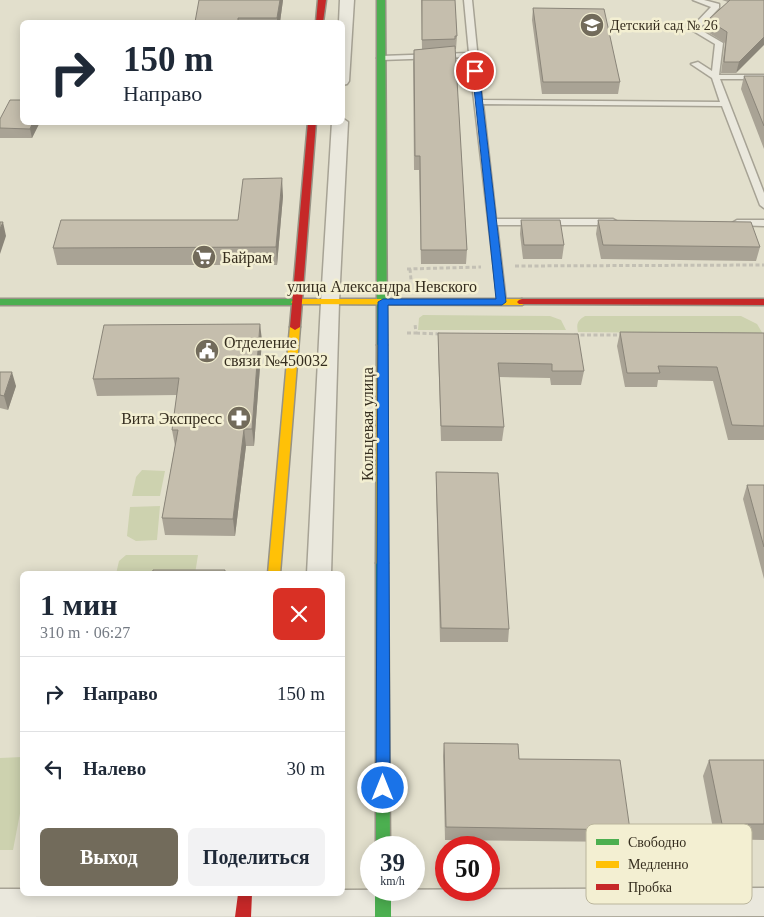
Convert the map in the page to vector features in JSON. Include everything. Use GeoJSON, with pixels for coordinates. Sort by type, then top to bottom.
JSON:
{"type":"FeatureCollection","features":[{"type":"Feature","properties":{"kind":"main road"},"geometry":{"type":"LineString","coordinates":[[320,20],[322,0]]}},
{"type":"Feature","properties":{"kind":"main road","name":"Кольцевая улица"},"geometry":{"type":"LineString","coordinates":[[381,0],[383,836]]}},
{"type":"Feature","properties":{"kind":"main road"},"geometry":{"type":"LineString","coordinates":[[274,571],[312,125]]}},
{"type":"Feature","properties":{"kind":"main road","name":"улица Александра Невского"},"geometry":{"type":"LineString","coordinates":[[0,302],[764,302]]}},
{"type":"Feature","properties":{"kind":"street"},"geometry":{"type":"LineString","coordinates":[[345,32],[347,0]]}},
{"type":"Feature","properties":{"kind":"street"},"geometry":{"type":"LineString","coordinates":[[319,571],[330,302],[340,125]]}},
{"type":"Feature","properties":{"kind":"street"},"geometry":{"type":"LineString","coordinates":[[0,903],[305,905],[383,903],[713,910],[751,904]]}},
{"type":"Feature","properties":{"kind":"lane"},"geometry":{"type":"LineString","coordinates":[[468,0],[502,302]]}},
{"type":"Feature","properties":{"kind":"lane"},"geometry":{"type":"LineString","coordinates":[[696,0],[716,6],[694,29],[719,43],[715,77],[764,204]]}},
{"type":"Feature","properties":{"kind":"lane"},"geometry":{"type":"LineString","coordinates":[[381,58],[473,55]]}},
{"type":"Feature","properties":{"kind":"lane"},"geometry":{"type":"LineString","coordinates":[[695,64],[715,77],[764,77]]}},
{"type":"Feature","properties":{"kind":"lane"},"geometry":{"type":"LineString","coordinates":[[478,102],[726,104]]}},
{"type":"Feature","properties":{"kind":"lane"},"geometry":{"type":"LineString","coordinates":[[492,222],[618,222]]}},
{"type":"Feature","properties":{"kind":"lane"},"geometry":{"type":"LineString","coordinates":[[725,223],[764,223]]}},
{"type":"Feature","properties":{"kind":"path"},"geometry":{"type":"LineString","coordinates":[[410,269],[498,266],[764,265]]}},
{"type":"Feature","properties":{"kind":"path"},"geometry":{"type":"LineString","coordinates":[[416,334],[446,334]]}},
{"type":"Feature","properties":{"kind":"path"},"geometry":{"type":"LineString","coordinates":[[565,335],[625,335]]}},
{"type":"Feature","properties":{"kind":"green space"},"geometry":{"type":"Polygon","coordinates":[[[423,315],[550,316],[561,320],[566,330],[418,330],[419,318],[423,315]]]}},
{"type":"Feature","properties":{"kind":"green space"},"geometry":{"type":"Polygon","coordinates":[[[585,316],[741,316],[757,324],[763,334],[578,332],[578,322],[585,316]]]}},
{"type":"Feature","properties":{"kind":"green space"},"geometry":{"type":"Polygon","coordinates":[[[142,470],[165,471],[160,496],[132,496],[136,477],[142,470]]]}},
{"type":"Feature","properties":{"kind":"green space"},"geometry":{"type":"Polygon","coordinates":[[[160,506],[157,540],[136,541],[127,536],[130,507],[160,506]]]}},
{"type":"Feature","properties":{"kind":"green space"},"geometry":{"type":"Polygon","coordinates":[[[126,555],[198,555],[195,571],[117,571],[119,561],[126,555]]]}},
{"type":"Feature","properties":{"kind":"green space"},"geometry":{"type":"Polygon","coordinates":[[[20,757],[20,813],[13,850],[0,850],[0,758],[20,757]]]}},
{"type":"Feature","properties":{"kind":"building"},"geometry":{"type":"Polygon","coordinates":[[[199,0],[280,0],[277,18],[195,20],[199,0]]]}},
{"type":"Feature","properties":{"kind":"building"},"geometry":{"type":"Polygon","coordinates":[[[422,0],[455,0],[457,36],[455,36],[455,39],[422,40],[422,0]]]}},
{"type":"Feature","properties":{"kind":"building"},"geometry":{"type":"Polygon","coordinates":[[[730,0],[764,0],[764,37],[739,62],[724,62],[727,32],[708,20],[730,0]]]}},
{"type":"Feature","properties":{"kind":"building"},"geometry":{"type":"Polygon","coordinates":[[[533,8],[604,9],[620,82],[543,82],[533,8]]]}},
{"type":"Feature","properties":{"kind":"building"},"geometry":{"type":"Polygon","coordinates":[[[455,46],[467,250],[421,250],[420,156],[415,156],[414,50],[455,46]]]}},
{"type":"Feature","properties":{"kind":"building"},"geometry":{"type":"Polygon","coordinates":[[[744,76],[764,76],[764,126],[744,76]]]}},
{"type":"Feature","properties":{"kind":"building"},"geometry":{"type":"Polygon","coordinates":[[[10,100],[20,100],[20,125],[32,125],[30,129],[0,128],[0,119],[10,100]]]}},
{"type":"Feature","properties":{"kind":"building"},"geometry":{"type":"Polygon","coordinates":[[[282,178],[276,247],[53,248],[61,220],[238,220],[243,179],[282,178]]]}},
{"type":"Feature","properties":{"kind":"building"},"geometry":{"type":"Polygon","coordinates":[[[521,220],[560,220],[564,245],[524,245],[521,220]]]}},
{"type":"Feature","properties":{"kind":"building"},"geometry":{"type":"Polygon","coordinates":[[[598,220],[751,222],[760,247],[603,245],[598,220]]]}},
{"type":"Feature","properties":{"kind":"building"},"geometry":{"type":"Polygon","coordinates":[[[260,324],[252,429],[244,429],[233,519],[162,518],[178,430],[172,430],[179,378],[93,379],[104,325],[260,324]]]}},
{"type":"Feature","properties":{"kind":"building"},"geometry":{"type":"Polygon","coordinates":[[[620,332],[764,333],[764,426],[732,425],[717,367],[658,366],[660,373],[627,373],[620,332]]]}},
{"type":"Feature","properties":{"kind":"building"},"geometry":{"type":"Polygon","coordinates":[[[438,333],[578,334],[584,371],[552,371],[552,364],[498,363],[504,427],[441,426],[438,333]]]}},
{"type":"Feature","properties":{"kind":"building"},"geometry":{"type":"Polygon","coordinates":[[[0,372],[12,372],[4,396],[0,395],[0,372]]]}},
{"type":"Feature","properties":{"kind":"building"},"geometry":{"type":"Polygon","coordinates":[[[436,472],[498,473],[509,629],[441,628],[436,472]]]}},
{"type":"Feature","properties":{"kind":"building"},"geometry":{"type":"Polygon","coordinates":[[[747,485],[764,485],[764,547],[747,485]]]}},
{"type":"Feature","properties":{"kind":"building"},"geometry":{"type":"Polygon","coordinates":[[[153,570],[225,570],[225,571],[153,570]]]}},
{"type":"Feature","properties":{"kind":"building"},"geometry":{"type":"Polygon","coordinates":[[[444,743],[518,744],[519,759],[620,760],[629,824],[586,824],[586,829],[446,827],[444,743]]]}},
{"type":"Feature","properties":{"kind":"building"},"geometry":{"type":"Polygon","coordinates":[[[709,760],[764,760],[764,824],[722,824],[709,760]]]}},
{"type":"Feature","properties":{"kind":"traffic: fast"},"geometry":{"type":"LineString","coordinates":[[381,0],[382,345]]}},
{"type":"Feature","properties":{"kind":"traffic: fast"},"geometry":{"type":"LineString","coordinates":[[0,302],[296,302]]}},
{"type":"Feature","properties":{"kind":"traffic: fast"},"geometry":{"type":"LineString","coordinates":[[382,563],[383,836]]}},
{"type":"Feature","properties":{"kind":"traffic: fast"},"geometry":{"type":"LineString","coordinates":[[383,901],[383,917]]}},
{"type":"Feature","properties":{"kind":"traffic: slow"},"geometry":{"type":"LineString","coordinates":[[296,302],[522,302]]}},
{"type":"Feature","properties":{"kind":"traffic: slow"},"geometry":{"type":"LineString","coordinates":[[274,571],[295,327]]}},
{"type":"Feature","properties":{"kind":"traffic: slow"},"geometry":{"type":"LineString","coordinates":[[382,345],[382,563]]}},
{"type":"Feature","properties":{"kind":"traffic: jam"},"geometry":{"type":"LineString","coordinates":[[320,20],[322,0]]}},
{"type":"Feature","properties":{"kind":"traffic: jam"},"geometry":{"type":"LineString","coordinates":[[295,327],[312,125]]}},
{"type":"Feature","properties":{"kind":"traffic: jam"},"geometry":{"type":"LineString","coordinates":[[522,302],[764,302]]}},
{"type":"Feature","properties":{"kind":"traffic: jam"},"geometry":{"type":"LineString","coordinates":[[243,917],[245,896]]}},
{"type":"Feature","properties":{"kind":"place","name":"Детский сад № 26"},"geometry":{"type":"Point","coordinates":[592,25]}},
{"type":"Feature","properties":{"kind":"place","name":"Байрам"},"geometry":{"type":"Point","coordinates":[204,257]}},
{"type":"Feature","properties":{"kind":"place","name":"Отделение связи №450032"},"geometry":{"type":"Point","coordinates":[207,351]}},
{"type":"Feature","properties":{"kind":"place","name":"Вита Экспресс"},"geometry":{"type":"Point","coordinates":[239,418]}},
{"type":"Feature","properties":{"kind":"route"},"geometry":{"type":"LineString","coordinates":[[383,788],[383,302],[502,302],[475,71]]}}]}
